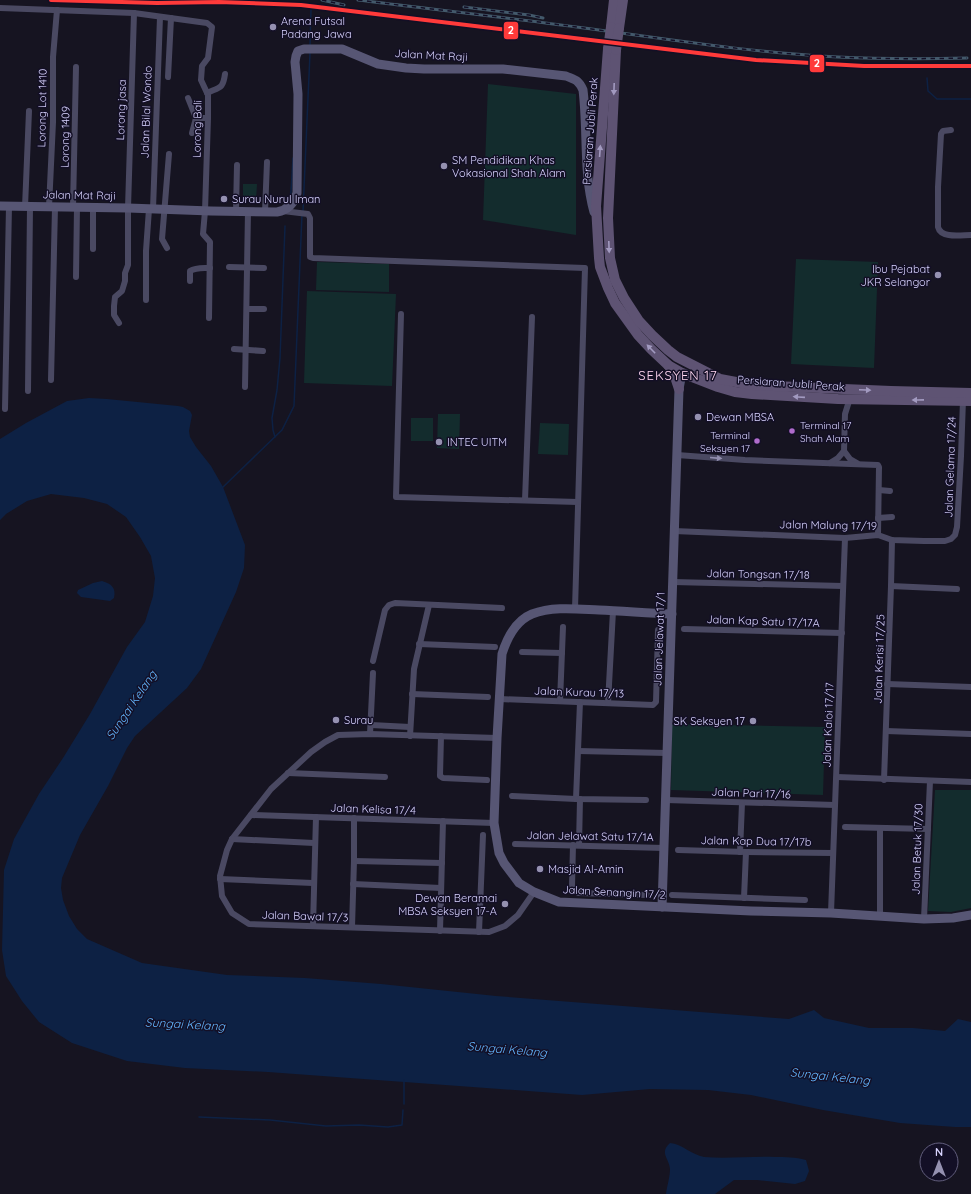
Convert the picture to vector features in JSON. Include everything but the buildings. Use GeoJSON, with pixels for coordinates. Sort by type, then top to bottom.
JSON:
{"type":"FeatureCollection","features":[{"type":"Feature","properties":{"kind":"main road","name":"Persiaran Jubli Perak"},"geometry":{"type":"LineString","coordinates":[[614,0],[615,27]]}},
{"type":"Feature","properties":{"kind":"main road","name":"Persiaran Jubli Perak"},"geometry":{"type":"LineString","coordinates":[[623,0],[615,27],[612,50],[598,179],[596,206],[597,234],[600,267],[608,288],[615,303],[651,350],[668,365],[682,373],[718,388],[735,392],[850,400],[967,400]]}},
{"type":"Feature","properties":{"kind":"main road","name":"Persiaran Jubli Perak"},"geometry":{"type":"LineString","coordinates":[[612,50],[608,218],[610,258],[616,280],[624,298],[639,321],[652,335],[677,357],[720,379],[735,382],[752,385],[971,392]]}},
{"type":"Feature","properties":{"kind":"main road"},"geometry":{"type":"LineString","coordinates":[[597,234],[603,223],[608,218]]}},
{"type":"Feature","properties":{"kind":"main road"},"geometry":{"type":"LineString","coordinates":[[677,357],[680,362],[682,373]]}},
{"type":"Feature","properties":{"kind":"main road"},"geometry":{"type":"LineString","coordinates":[[668,365],[673,371],[679,389],[686,382],[698,380]]}},
{"type":"Feature","properties":{"kind":"street"},"geometry":{"type":"LineString","coordinates":[[0,8],[134,13],[171,18],[168,77]]}},
{"type":"Feature","properties":{"kind":"street","name":"Lorong Lot 1410"},"geometry":{"type":"LineString","coordinates":[[51,380],[53,57],[57,10]]}},
{"type":"Feature","properties":{"kind":"street","name":"Lorong jasa"},"geometry":{"type":"LineString","coordinates":[[119,323],[114,315],[115,297],[122,291],[125,281],[125,272],[128,265],[128,208],[134,13]]}},
{"type":"Feature","properties":{"kind":"street","name":"Jalan Bilal Wondo"},"geometry":{"type":"LineString","coordinates":[[151,209],[160,17]]}},
{"type":"Feature","properties":{"kind":"street","name":"Lorong Bali"},"geometry":{"type":"LineString","coordinates":[[171,18],[208,23],[212,27],[208,58],[202,66],[202,80],[207,93],[208,118],[203,234],[210,242],[209,318]]}},
{"type":"Feature","properties":{"kind":"street","name":"Jalan Mat Raji"},"geometry":{"type":"LineString","coordinates":[[5,409],[5,206],[248,212],[283,211],[292,204],[297,193],[298,94],[295,62],[298,51],[315,49],[342,49],[378,64],[406,68],[503,69],[566,76],[574,80],[580,84],[584,98],[587,174],[592,205],[597,220]]}},
{"type":"Feature","properties":{"kind":"street","name":"Lorong 1409"},"geometry":{"type":"LineString","coordinates":[[76,67],[76,277]]}},
{"type":"Feature","properties":{"kind":"street"},"geometry":{"type":"LineString","coordinates":[[207,93],[221,87],[224,84],[225,74]]}},
{"type":"Feature","properties":{"kind":"street"},"geometry":{"type":"LineString","coordinates":[[188,98],[196,118],[192,133]]}},
{"type":"Feature","properties":{"kind":"street"},"geometry":{"type":"LineString","coordinates":[[28,391],[29,111]]}},
{"type":"Feature","properties":{"kind":"street"},"geometry":{"type":"LineString","coordinates":[[196,118],[208,118]]}},
{"type":"Feature","properties":{"kind":"street"},"geometry":{"type":"LineString","coordinates":[[951,130],[943,131],[942,134],[938,187],[938,227],[940,232],[946,235],[971,236]]}},
{"type":"Feature","properties":{"kind":"street"},"geometry":{"type":"LineString","coordinates":[[167,248],[162,239],[169,154]]}},
{"type":"Feature","properties":{"kind":"street"},"geometry":{"type":"LineString","coordinates":[[265,212],[267,162]]}},
{"type":"Feature","properties":{"kind":"street"},"geometry":{"type":"LineString","coordinates":[[236,211],[237,165]]}},
{"type":"Feature","properties":{"kind":"street"},"geometry":{"type":"LineString","coordinates":[[587,174],[594,181],[598,179]]}},
{"type":"Feature","properties":{"kind":"street"},"geometry":{"type":"LineString","coordinates":[[93,207],[93,249]]}},
{"type":"Feature","properties":{"kind":"street"},"geometry":{"type":"LineString","coordinates":[[146,300],[146,251],[151,209]]}},
{"type":"Feature","properties":{"kind":"street"},"geometry":{"type":"LineString","coordinates":[[283,211],[308,214],[310,218],[310,257],[312,258],[585,268],[575,609]]}},
{"type":"Feature","properties":{"kind":"street"},"geometry":{"type":"LineString","coordinates":[[245,387],[248,212]]}},
{"type":"Feature","properties":{"kind":"street"},"geometry":{"type":"LineString","coordinates":[[229,267],[264,268]]}},
{"type":"Feature","properties":{"kind":"street"},"geometry":{"type":"LineString","coordinates":[[190,281],[190,271],[199,268],[210,268]]}},
{"type":"Feature","properties":{"kind":"street"},"geometry":{"type":"LineString","coordinates":[[247,309],[264,309]]}},
{"type":"Feature","properties":{"kind":"street"},"geometry":{"type":"LineString","coordinates":[[401,314],[396,497],[578,502]]}},
{"type":"Feature","properties":{"kind":"street"},"geometry":{"type":"LineString","coordinates":[[525,500],[532,317]]}},
{"type":"Feature","properties":{"kind":"street"},"geometry":{"type":"LineString","coordinates":[[234,350],[263,351]]}},
{"type":"Feature","properties":{"kind":"street","name":"Jalan Jelawat 17/1"},"geometry":{"type":"LineString","coordinates":[[662,906],[679,389],[682,373]]}},
{"type":"Feature","properties":{"kind":"street"},"geometry":{"type":"LineString","coordinates":[[849,389],[850,400],[845,414],[844,451],[850,460],[862,465]]}},
{"type":"Feature","properties":{"kind":"street"},"geometry":{"type":"LineString","coordinates":[[838,399],[845,414]]}},
{"type":"Feature","properties":{"kind":"street","name":"Jalan Gelama 17/24"},"geometry":{"type":"LineString","coordinates":[[955,535],[958,527],[961,456],[967,400]]}},
{"type":"Feature","properties":{"kind":"street"},"geometry":{"type":"LineString","coordinates":[[830,463],[838,458],[844,451]]}},
{"type":"Feature","properties":{"kind":"street"},"geometry":{"type":"LineString","coordinates":[[677,455],[745,460],[878,465],[878,535]]}},
{"type":"Feature","properties":{"kind":"street"},"geometry":{"type":"LineString","coordinates":[[879,490],[890,491]]}},
{"type":"Feature","properties":{"kind":"street"},"geometry":{"type":"LineString","coordinates":[[878,518],[892,517]]}},
{"type":"Feature","properties":{"kind":"street","name":"Jalan Malung 17/19"},"geometry":{"type":"LineString","coordinates":[[674,531],[844,538],[878,535],[892,540],[924,541],[945,541],[951,539],[955,535]]}},
{"type":"Feature","properties":{"kind":"street","name":"Jalan Kaloi 17/17"},"geometry":{"type":"LineString","coordinates":[[831,913],[842,633],[844,538]]}},
{"type":"Feature","properties":{"kind":"street","name":"Jalan Kerisi 17/25"},"geometry":{"type":"LineString","coordinates":[[884,780],[892,586],[892,540]]}},
{"type":"Feature","properties":{"kind":"street","name":"Jalan Tongsan 17/18"},"geometry":{"type":"LineString","coordinates":[[673,582],[843,586]]}},
{"type":"Feature","properties":{"kind":"street"},"geometry":{"type":"LineString","coordinates":[[892,586],[957,589]]}},
{"type":"Feature","properties":{"kind":"street"},"geometry":{"type":"LineString","coordinates":[[373,661],[385,610],[389,605],[395,603],[502,608]]}},
{"type":"Feature","properties":{"kind":"street"},"geometry":{"type":"LineString","coordinates":[[410,736],[414,669],[429,605]]}},
{"type":"Feature","properties":{"kind":"street","name":"Jalan Senangin 17/2"},"geometry":{"type":"LineString","coordinates":[[672,614],[557,609],[532,614],[521,621],[506,641],[502,654],[494,823],[499,853],[504,863],[519,883],[534,892],[559,902],[831,913],[924,919],[953,918],[971,915]]}},
{"type":"Feature","properties":{"kind":"street"},"geometry":{"type":"LineString","coordinates":[[608,703],[612,611]]}},
{"type":"Feature","properties":{"kind":"street"},"geometry":{"type":"LineString","coordinates":[[560,701],[563,627]]}},
{"type":"Feature","properties":{"kind":"street","name":"Jalan Kap Satu 17/17A"},"geometry":{"type":"LineString","coordinates":[[684,629],[842,633]]}},
{"type":"Feature","properties":{"kind":"street","name":"Jalan Kurau 17/13"},"geometry":{"type":"LineString","coordinates":[[500,699],[653,705],[656,702],[658,630]]}},
{"type":"Feature","properties":{"kind":"street"},"geometry":{"type":"LineString","coordinates":[[419,644],[495,647]]}},
{"type":"Feature","properties":{"kind":"street"},"geometry":{"type":"LineString","coordinates":[[522,652],[562,653]]}},
{"type":"Feature","properties":{"kind":"street"},"geometry":{"type":"LineString","coordinates":[[370,734],[373,673]]}},
{"type":"Feature","properties":{"kind":"street"},"geometry":{"type":"LineString","coordinates":[[887,684],[971,687]]}},
{"type":"Feature","properties":{"kind":"street"},"geometry":{"type":"LineString","coordinates":[[412,694],[488,697]]}},
{"type":"Feature","properties":{"kind":"street"},"geometry":{"type":"LineString","coordinates":[[580,702],[578,799],[572,886],[578,893],[647,895]]}},
{"type":"Feature","properties":{"kind":"street"},"geometry":{"type":"LineString","coordinates":[[371,725],[410,727]]}},
{"type":"Feature","properties":{"kind":"street"},"geometry":{"type":"LineString","coordinates":[[886,731],[971,734]]}},
{"type":"Feature","properties":{"kind":"street","name":"Jalan Bawal 17/3"},"geometry":{"type":"LineString","coordinates":[[497,738],[370,734],[338,735],[325,742],[311,752],[271,789],[232,838],[220,876],[222,896],[232,913],[249,924],[489,932],[506,926],[518,915],[534,892]]}},
{"type":"Feature","properties":{"kind":"street"},"geometry":{"type":"LineString","coordinates":[[441,736],[440,776],[443,778],[487,780]]}},
{"type":"Feature","properties":{"kind":"street"},"geometry":{"type":"LineString","coordinates":[[578,751],[667,753]]}},
{"type":"Feature","properties":{"kind":"street"},"geometry":{"type":"LineString","coordinates":[[288,773],[385,776]]}},
{"type":"Feature","properties":{"kind":"street"},"geometry":{"type":"LineString","coordinates":[[837,777],[884,780],[971,782]]}},
{"type":"Feature","properties":{"kind":"street","name":"Jalan Betuk 17/30"},"geometry":{"type":"LineString","coordinates":[[924,919],[930,780]]}},
{"type":"Feature","properties":{"kind":"street"},"geometry":{"type":"LineString","coordinates":[[512,796],[646,800]]}},
{"type":"Feature","properties":{"kind":"street","name":"Jalan Pari 17/16"},"geometry":{"type":"LineString","coordinates":[[666,800],[835,805]]}},
{"type":"Feature","properties":{"kind":"street"},"geometry":{"type":"LineString","coordinates":[[742,803],[744,898]]}},
{"type":"Feature","properties":{"kind":"street","name":"Jalan Kelisa 17/4"},"geometry":{"type":"LineString","coordinates":[[251,815],[494,823]]}},
{"type":"Feature","properties":{"kind":"street"},"geometry":{"type":"LineString","coordinates":[[313,926],[314,843],[316,817]]}},
{"type":"Feature","properties":{"kind":"street"},"geometry":{"type":"LineString","coordinates":[[352,927],[354,818]]}},
{"type":"Feature","properties":{"kind":"street"},"geometry":{"type":"LineString","coordinates":[[440,931],[443,821]]}},
{"type":"Feature","properties":{"kind":"street"},"geometry":{"type":"LineString","coordinates":[[845,827],[928,829]]}},
{"type":"Feature","properties":{"kind":"street"},"geometry":{"type":"LineString","coordinates":[[880,828],[880,916]]}},
{"type":"Feature","properties":{"kind":"street"},"geometry":{"type":"LineString","coordinates":[[479,932],[483,835]]}},
{"type":"Feature","properties":{"kind":"street"},"geometry":{"type":"LineString","coordinates":[[232,838],[314,843]]}},
{"type":"Feature","properties":{"kind":"street","name":"Jalan Jelawat Satu 17/1A"},"geometry":{"type":"LineString","coordinates":[[515,844],[664,848]]}},
{"type":"Feature","properties":{"kind":"street","name":"Jalan Kap Dua 17/17b"},"geometry":{"type":"LineString","coordinates":[[678,850],[833,852]]}},
{"type":"Feature","properties":{"kind":"street"},"geometry":{"type":"LineString","coordinates":[[354,861],[442,863]]}},
{"type":"Feature","properties":{"kind":"street"},"geometry":{"type":"LineString","coordinates":[[220,879],[314,883]]}},
{"type":"Feature","properties":{"kind":"street"},"geometry":{"type":"LineString","coordinates":[[353,884],[441,888]]}},
{"type":"Feature","properties":{"kind":"street"},"geometry":{"type":"LineString","coordinates":[[672,895],[805,900]]}},
{"type":"Feature","properties":{"kind":"green space"},"geometry":{"type":"Polygon","coordinates":[[[488,84],[576,94],[576,235],[483,220],[488,84]]]}},
{"type":"Feature","properties":{"kind":"green space"},"geometry":{"type":"Polygon","coordinates":[[[243,184],[257,184],[256,200],[243,200],[243,184]]]}},
{"type":"Feature","properties":{"kind":"green space"},"geometry":{"type":"Polygon","coordinates":[[[796,259],[878,262],[874,368],[791,364],[796,259]]]}},
{"type":"Feature","properties":{"kind":"green space"},"geometry":{"type":"Polygon","coordinates":[[[317,262],[389,264],[389,292],[316,290],[317,262]]]}},
{"type":"Feature","properties":{"kind":"green space"},"geometry":{"type":"Polygon","coordinates":[[[307,291],[396,294],[392,386],[304,383],[307,291]]]}},
{"type":"Feature","properties":{"kind":"green space"},"geometry":{"type":"Polygon","coordinates":[[[438,414],[460,414],[459,449],[437,448],[438,414]]]}},
{"type":"Feature","properties":{"kind":"green space"},"geometry":{"type":"Polygon","coordinates":[[[411,418],[433,418],[433,441],[411,441],[411,418]]]}},
{"type":"Feature","properties":{"kind":"green space"},"geometry":{"type":"Polygon","coordinates":[[[540,423],[569,424],[568,455],[538,454],[540,423]]]}},
{"type":"Feature","properties":{"kind":"green space"},"geometry":{"type":"Polygon","coordinates":[[[672,724],[825,727],[823,795],[671,790],[672,724]]]}},
{"type":"Feature","properties":{"kind":"green space"},"geometry":{"type":"Polygon","coordinates":[[[935,790],[971,790],[971,908],[951,912],[928,911],[935,790]]]}},
{"type":"Feature","properties":{"kind":"water","name":"Sungai Kelang"},"geometry":{"type":"Polygon","coordinates":[[[89,398],[178,406],[190,411],[192,415],[189,431],[190,437],[211,466],[223,487],[245,545],[244,568],[236,592],[201,669],[187,688],[135,736],[127,748],[108,786],[80,835],[62,878],[61,888],[63,900],[69,916],[77,929],[87,939],[142,963],[227,975],[305,978],[496,996],[789,1019],[814,1010],[824,1018],[869,1028],[913,1028],[945,1031],[958,1019],[971,1022],[971,1127],[900,1123],[823,1110],[751,1095],[708,1090],[650,1089],[582,1095],[268,1072],[185,1068],[127,1061],[72,1043],[39,1022],[22,1001],[6,976],[2,950],[4,870],[14,839],[39,794],[90,714],[127,647],[145,622],[153,596],[155,578],[151,556],[140,537],[126,517],[107,504],[84,498],[51,494],[27,501],[6,514],[0,520],[0,439],[67,401],[89,398]]]}},
{"type":"Feature","properties":{"kind":"water"},"geometry":{"type":"Polygon","coordinates":[[[102,581],[111,585],[114,589],[114,598],[110,601],[81,597],[77,593],[78,590],[93,583],[102,581]]]}},
{"type":"Feature","properties":{"kind":"water"},"geometry":{"type":"Polygon","coordinates":[[[670,1143],[679,1145],[704,1157],[783,1157],[802,1159],[806,1160],[809,1171],[805,1181],[795,1184],[757,1180],[734,1180],[715,1194],[666,1194],[670,1169],[665,1150],[670,1143]]]}},
{"type":"Feature","properties":{"kind":"waterway"},"geometry":{"type":"LineString","coordinates":[[310,45],[311,9]]}},
{"type":"Feature","properties":{"kind":"waterway"},"geometry":{"type":"LineString","coordinates":[[303,211],[310,53]]}},
{"type":"Feature","properties":{"kind":"waterway"},"geometry":{"type":"LineString","coordinates":[[927,78],[928,91],[937,99],[971,99]]}},
{"type":"Feature","properties":{"kind":"waterway"},"geometry":{"type":"LineString","coordinates":[[286,201],[290,197],[291,192],[293,158]]}},
{"type":"Feature","properties":{"kind":"waterway"},"geometry":{"type":"LineString","coordinates":[[222,488],[282,430],[294,406],[302,214]]}},
{"type":"Feature","properties":{"kind":"waterway"},"geometry":{"type":"LineString","coordinates":[[275,437],[272,418],[277,390],[280,358],[285,226]]}},
{"type":"Feature","properties":{"kind":"waterway"},"geometry":{"type":"LineString","coordinates":[[404,1080],[404,1104]]}},
{"type":"Feature","properties":{"kind":"waterway"},"geometry":{"type":"LineString","coordinates":[[199,1117],[270,1120],[326,1126],[359,1125],[388,1127],[402,1125],[403,1110]]}},
{"type":"Feature","properties":{"kind":"railway"},"geometry":{"type":"LineString","coordinates":[[166,0],[219,2]]}},
{"type":"Feature","properties":{"kind":"railway"},"geometry":{"type":"LineString","coordinates":[[322,0],[344,5]]}},
{"type":"Feature","properties":{"kind":"railway"},"geometry":{"type":"LineString","coordinates":[[358,0],[778,53],[870,58],[967,58]]}},
{"type":"Feature","properties":{"kind":"railway"},"geometry":{"type":"LineString","coordinates":[[464,7],[543,18]]}},
{"type":"Feature","properties":{"kind":"transit line","name":"2"},"geometry":{"type":"LineString","coordinates":[[51,0],[157,3],[219,2],[301,5],[756,60],[864,66],[971,66]]}},
{"type":"Feature","properties":{"kind":"place","name":"Arena Futsal Padang Jawa"},"geometry":{"type":"Point","coordinates":[273,27]}},
{"type":"Feature","properties":{"kind":"place","name":"SM Pendidikan Khas Vokasional Shah Alam"},"geometry":{"type":"Point","coordinates":[444,166]}},
{"type":"Feature","properties":{"kind":"place","name":"Surau Nurul Iman"},"geometry":{"type":"Point","coordinates":[224,199]}},
{"type":"Feature","properties":{"kind":"place","name":"Ibu Pejabat JKR Selangor"},"geometry":{"type":"Point","coordinates":[938,275]}},
{"type":"Feature","properties":{"kind":"place","name":"Dewan MBSA"},"geometry":{"type":"Point","coordinates":[698,417]}},
{"type":"Feature","properties":{"kind":"place","name":"Terminal 17 Shah Alam"},"geometry":{"type":"Point","coordinates":[792,431]}},
{"type":"Feature","properties":{"kind":"place","name":"Terminal Seksyen 17"},"geometry":{"type":"Point","coordinates":[757,441]}},
{"type":"Feature","properties":{"kind":"place","name":"INTEC UITM"},"geometry":{"type":"Point","coordinates":[439,442]}},
{"type":"Feature","properties":{"kind":"place","name":"Surau"},"geometry":{"type":"Point","coordinates":[336,720]}},
{"type":"Feature","properties":{"kind":"place","name":"SK Seksyen 17"},"geometry":{"type":"Point","coordinates":[753,721]}},
{"type":"Feature","properties":{"kind":"place","name":"Masjid Al-Amin"},"geometry":{"type":"Point","coordinates":[540,869]}},
{"type":"Feature","properties":{"kind":"place","name":"Dewan Beramai MBSA Seksyen 17-A"},"geometry":{"type":"Point","coordinates":[505,904]}},
{"type":"Feature","properties":{"kind":"district","name":"SEKSYEN 17"},"geometry":{"type":"Point","coordinates":[678,375]}}]}
